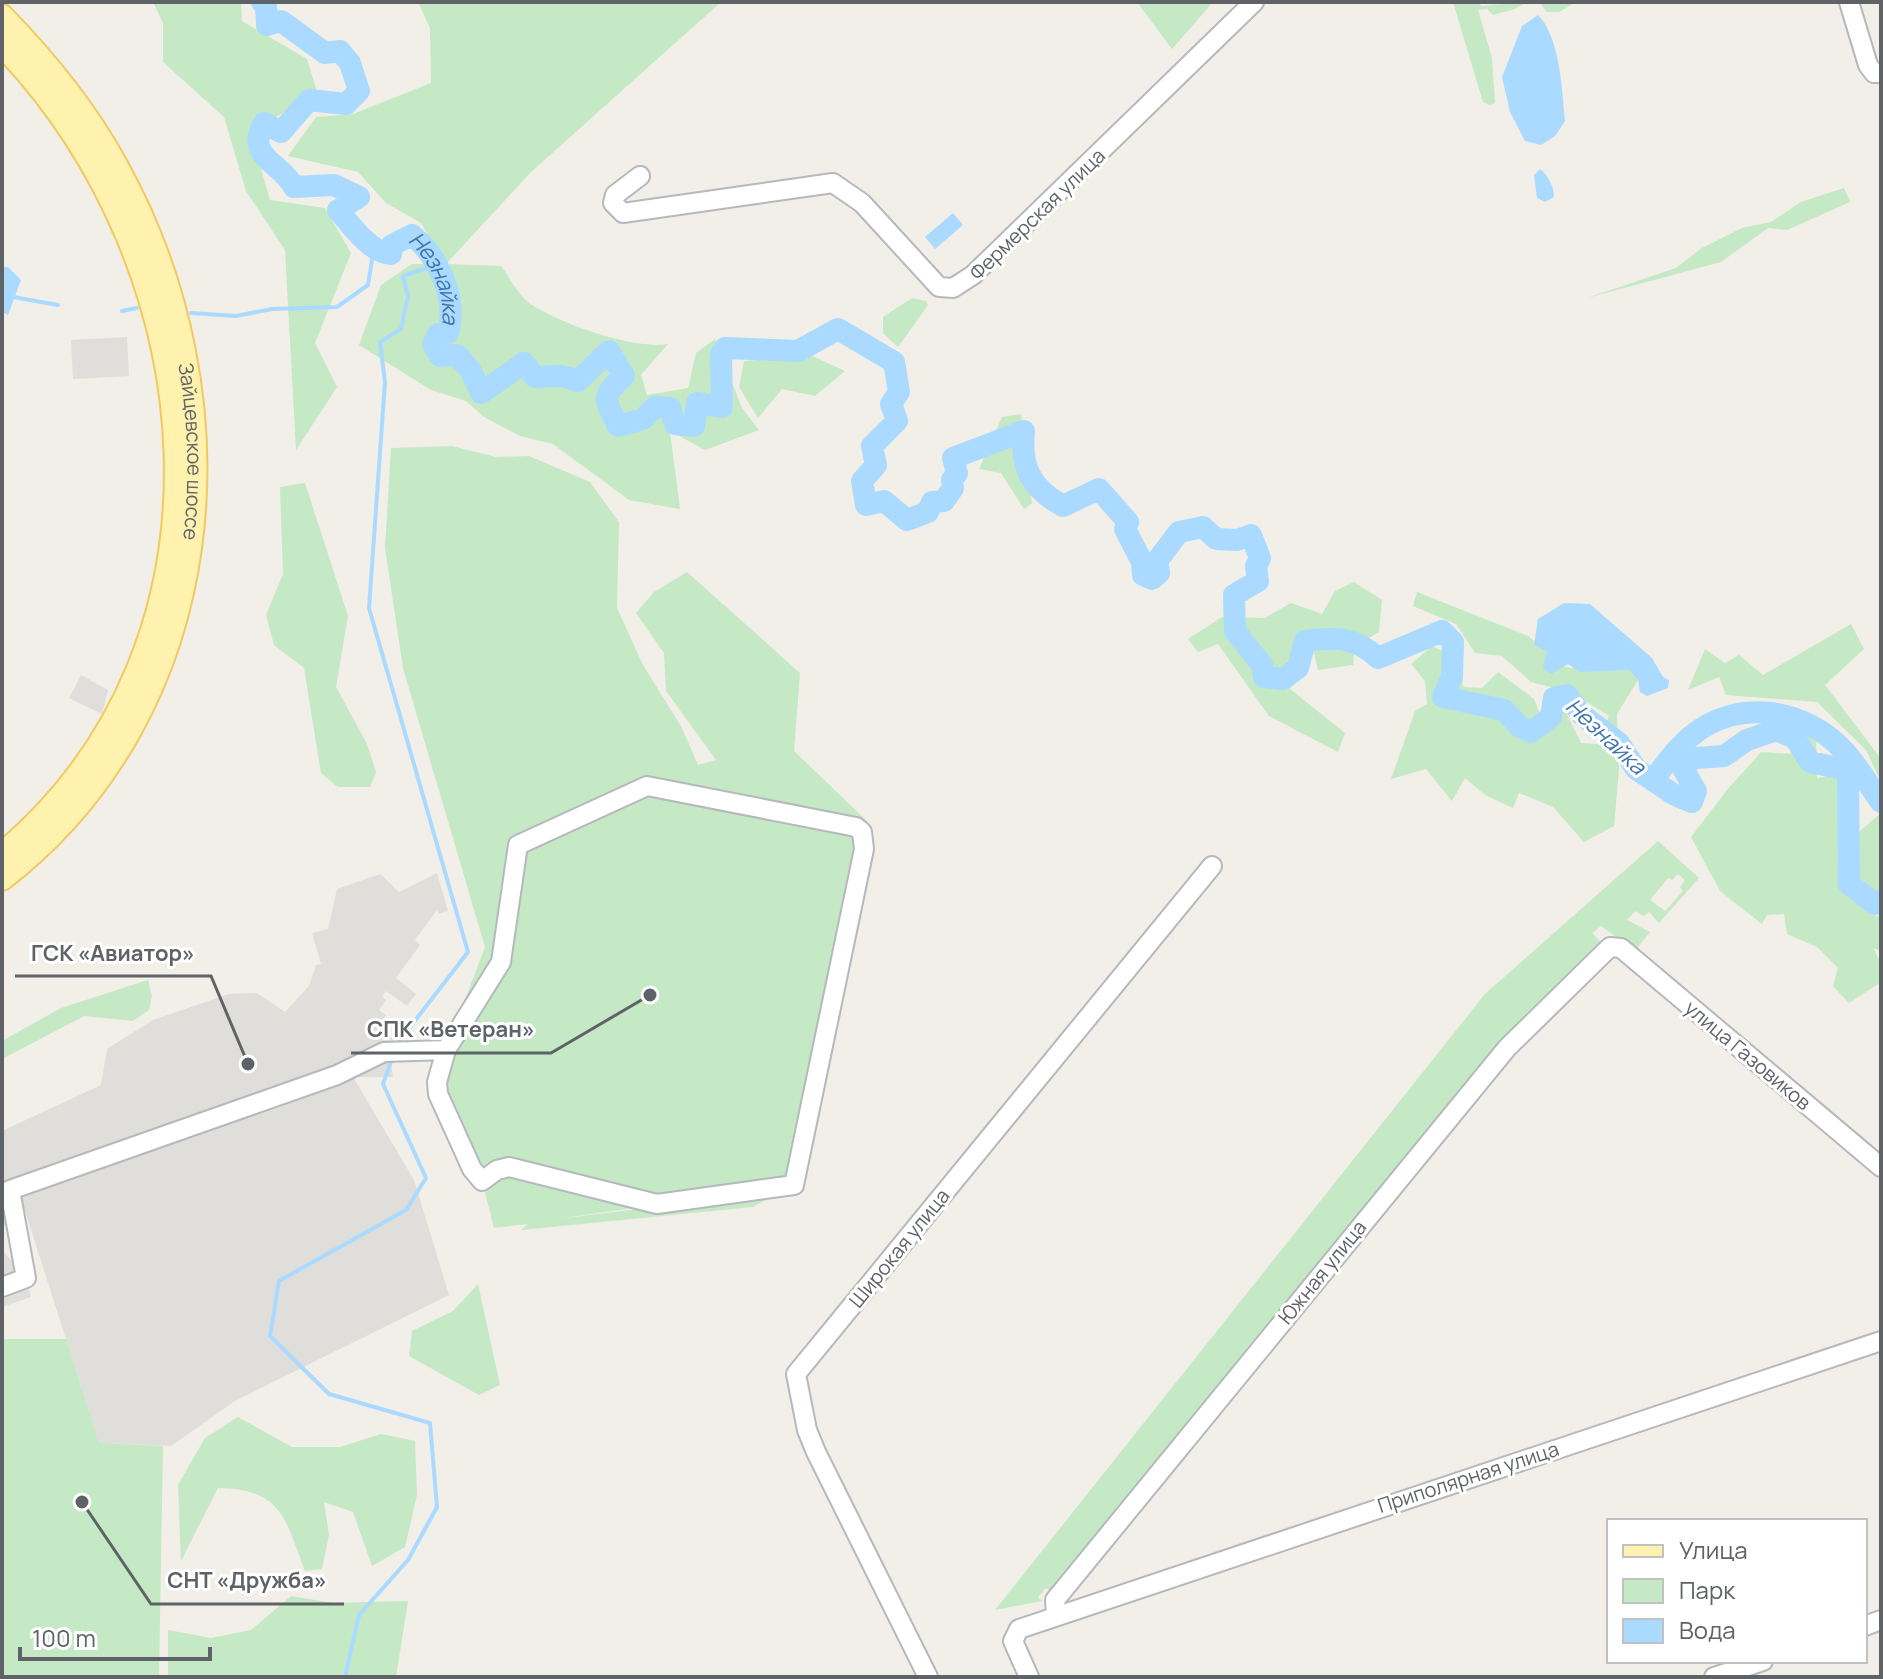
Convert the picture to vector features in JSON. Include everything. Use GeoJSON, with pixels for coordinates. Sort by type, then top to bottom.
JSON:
{"type":"FeatureCollection","features":[{"type":"Feature","properties":{"kind":"main road","name":"Зайцевское шоссе"},"geometry":{"type":"LineString","coordinates":[[2,16],[77,103],[116,164],[152,244],[183,346],[195,447],[190,554],[165,657],[134,726],[103,776],[73,815],[2,879]]}},
{"type":"Feature","properties":{"kind":"main road","name":"Зайцевское шоссе"},"geometry":{"type":"LineString","coordinates":[[2,45],[56,108],[105,186],[139,264],[166,365],[176,452],[170,552],[150,642],[120,713],[65,793],[2,854]]}},
{"type":"Feature","properties":{"kind":"street","name":"Фермерская улица"},"geometry":{"type":"LineString","coordinates":[[640,176],[615,195],[613,203],[623,213],[833,183],[862,203],[939,287],[953,288],[964,284],[1016,237],[1254,2]]}},
{"type":"Feature","properties":{"kind":"street"},"geometry":{"type":"LineString","coordinates":[[1849,2],[1862,48],[1874,73],[1881,73]]}},
{"type":"Feature","properties":{"kind":"street"},"geometry":{"type":"LineString","coordinates":[[647,786],[856,827],[862,832],[864,849],[794,1185],[657,1204],[509,1167],[497,1170],[482,1181],[472,1169],[438,1094],[437,1082],[446,1050],[501,962],[518,845],[647,786]]}},
{"type":"Feature","properties":{"kind":"street","name":"Широкая улица"},"geometry":{"type":"LineString","coordinates":[[928,1677],[816,1452],[807,1430],[796,1374],[1212,866]]}},
{"type":"Feature","properties":{"kind":"street","name":"улица Газовиков"},"geometry":{"type":"LineString","coordinates":[[1614,947],[1621,948],[1881,1167]]}},
{"type":"Feature","properties":{"kind":"street","name":"Южная улица"},"geometry":{"type":"LineString","coordinates":[[1056,1615],[1055,1600],[1507,1048],[1593,962],[1614,947]]}},
{"type":"Feature","properties":{"kind":"street"},"geometry":{"type":"LineString","coordinates":[[2,1287],[26,1278],[10,1190],[337,1075],[374,1055],[446,1050]]}},
{"type":"Feature","properties":{"kind":"street","name":"Приполярная улица"},"geometry":{"type":"LineString","coordinates":[[1029,1677],[1014,1634],[1019,1629],[1881,1341]]}},
{"type":"Feature","properties":{"kind":"street"},"geometry":{"type":"LineString","coordinates":[[1714,1677],[1757,1663]]}},
{"type":"Feature","properties":{"kind":"shaded area"},"geometry":{"type":"Polygon","coordinates":[[[127,337],[129,376],[73,379],[71,340],[127,337]]]}},
{"type":"Feature","properties":{"kind":"shaded area"},"geometry":{"type":"Polygon","coordinates":[[[81,675],[108,690],[102,714],[69,698],[81,675]]]}},
{"type":"Feature","properties":{"kind":"shaded area"},"geometry":{"type":"Polygon","coordinates":[[[437,873],[448,911],[439,914],[437,910],[415,940],[420,945],[396,978],[416,994],[407,1006],[386,991],[382,996],[386,1000],[379,1010],[386,1015],[383,1020],[391,1027],[386,1033],[395,1040],[389,1052],[393,1077],[353,1077],[414,1180],[449,1295],[235,1401],[171,1446],[99,1443],[21,1198],[2,1231],[2,1131],[101,1085],[107,1049],[153,1020],[229,994],[257,993],[285,1012],[309,986],[316,965],[321,964],[312,933],[328,929],[337,889],[380,874],[399,892],[437,873]]]}},
{"type":"Feature","properties":{"kind":"shaded area"},"geometry":{"type":"Polygon","coordinates":[[[2,1244],[4,1252],[26,1278],[31,1297],[2,1307],[2,1244]]]}},
{"type":"Feature","properties":{"kind":"green space"},"geometry":{"type":"Polygon","coordinates":[[[153,2],[241,2],[242,21],[307,59],[318,95],[264,123],[259,141],[262,172],[270,200],[325,208],[351,253],[315,343],[337,387],[296,450],[285,250],[246,191],[224,117],[163,62],[163,23],[153,2]]]}},
{"type":"Feature","properties":{"kind":"green space"},"geometry":{"type":"Polygon","coordinates":[[[418,2],[721,2],[531,172],[446,264],[501,266],[528,302],[561,320],[617,339],[653,345],[668,344],[641,375],[647,395],[688,388],[696,353],[715,339],[742,408],[759,430],[705,450],[670,431],[680,509],[629,500],[553,444],[520,436],[484,417],[466,401],[431,390],[359,345],[381,285],[412,264],[445,264],[421,223],[386,203],[358,172],[288,156],[316,117],[353,114],[431,83],[430,28],[418,2]]]}},
{"type":"Feature","properties":{"kind":"green space"},"geometry":{"type":"Polygon","coordinates":[[[1137,2],[1213,2],[1172,49],[1137,2]]]}},
{"type":"Feature","properties":{"kind":"green space"},"geometry":{"type":"Polygon","coordinates":[[[1453,2],[1480,2],[1481,6],[1527,2],[1493,15],[1487,9],[1478,10],[1492,58],[1495,103],[1490,105],[1483,102],[1453,2]]]}},
{"type":"Feature","properties":{"kind":"green space"},"geometry":{"type":"Polygon","coordinates":[[[1539,2],[1573,4],[1559,12],[1547,12],[1539,2]]]}},
{"type":"Feature","properties":{"kind":"green space"},"geometry":{"type":"Polygon","coordinates":[[[1844,188],[1850,202],[1787,230],[1768,228],[1721,262],[1587,298],[1676,268],[1702,248],[1742,228],[1771,222],[1801,202],[1844,188]]]}},
{"type":"Feature","properties":{"kind":"green space"},"geometry":{"type":"Polygon","coordinates":[[[912,298],[926,301],[928,305],[898,347],[883,333],[883,317],[912,298]]]}},
{"type":"Feature","properties":{"kind":"green space"},"geometry":{"type":"Polygon","coordinates":[[[812,356],[845,371],[815,396],[782,389],[758,418],[739,387],[744,361],[812,356]]]}},
{"type":"Feature","properties":{"kind":"green space"},"geometry":{"type":"Polygon","coordinates":[[[1021,414],[1032,503],[1024,509],[1001,473],[979,469],[1002,417],[1021,414]]]}},
{"type":"Feature","properties":{"kind":"green space"},"geometry":{"type":"Polygon","coordinates":[[[452,446],[496,457],[529,456],[590,482],[619,522],[617,608],[643,665],[682,728],[698,765],[716,760],[666,691],[664,653],[636,613],[654,592],[687,572],[800,673],[794,751],[867,821],[794,1185],[557,1219],[760,1194],[773,1196],[753,1207],[521,1230],[528,1224],[494,1228],[482,1181],[438,1094],[446,1050],[485,947],[403,668],[385,548],[391,448],[452,446]]]}},
{"type":"Feature","properties":{"kind":"green space"},"geometry":{"type":"Polygon","coordinates":[[[305,483],[348,616],[336,687],[367,744],[376,772],[370,787],[338,787],[321,773],[304,668],[274,645],[266,615],[283,574],[280,487],[305,483]]]}},
{"type":"Feature","properties":{"kind":"green space"},"geometry":{"type":"Polygon","coordinates":[[[1354,582],[1382,600],[1379,632],[1354,647],[1353,665],[1318,670],[1314,653],[1290,689],[1345,733],[1338,752],[1269,716],[1218,644],[1198,652],[1188,639],[1222,617],[1265,618],[1291,603],[1322,614],[1335,591],[1354,582]]]}},
{"type":"Feature","properties":{"kind":"green space"},"geometry":{"type":"Polygon","coordinates":[[[1417,592],[1528,636],[1547,651],[1545,663],[1586,670],[1629,670],[1638,680],[1617,714],[1619,770],[1614,826],[1584,842],[1553,807],[1519,793],[1513,808],[1485,795],[1465,778],[1452,801],[1426,769],[1391,779],[1415,711],[1427,704],[1425,681],[1411,664],[1432,646],[1461,660],[1463,687],[1482,688],[1498,672],[1534,699],[1547,731],[1565,710],[1581,743],[1597,744],[1609,716],[1571,692],[1531,682],[1502,656],[1475,653],[1456,624],[1413,606],[1417,592]]]}},
{"type":"Feature","properties":{"kind":"green space"},"geometry":{"type":"Polygon","coordinates":[[[1851,624],[1864,649],[1825,685],[1881,759],[1881,782],[1866,750],[1817,702],[1726,695],[1719,677],[1688,690],[1705,649],[1725,663],[1739,655],[1763,675],[1851,624]]]}},
{"type":"Feature","properties":{"kind":"green space"},"geometry":{"type":"Polygon","coordinates":[[[1782,720],[1816,738],[1817,778],[1840,775],[1841,887],[1873,915],[1881,917],[1881,951],[1873,948],[1881,963],[1881,982],[1849,1003],[1833,986],[1838,968],[1817,947],[1787,934],[1784,914],[1767,915],[1762,924],[1720,891],[1691,837],[1761,752],[1793,754],[1782,720]]]}},
{"type":"Feature","properties":{"kind":"green space"},"geometry":{"type":"Polygon","coordinates":[[[1881,813],[1881,892],[1866,894],[1855,882],[1853,837],[1881,813]]]}},
{"type":"Feature","properties":{"kind":"green space"},"geometry":{"type":"Polygon","coordinates":[[[1658,841],[1699,878],[1659,923],[1649,912],[1644,916],[1635,911],[1627,920],[1650,932],[1635,951],[1601,926],[1592,933],[1603,944],[1510,1031],[1051,1591],[1046,1588],[1038,1597],[1042,1601],[995,1610],[1485,994],[1658,841]],[[1678,874],[1672,880],[1668,878],[1650,900],[1665,911],[1683,891],[1680,887],[1685,880],[1678,874]]]}},
{"type":"Feature","properties":{"kind":"green space"},"geometry":{"type":"Polygon","coordinates":[[[148,980],[152,996],[149,1010],[133,1021],[84,1016],[2,1059],[2,1041],[61,1008],[148,980]]]}},
{"type":"Feature","properties":{"kind":"green space"},"geometry":{"type":"Polygon","coordinates":[[[478,1284],[500,1385],[479,1395],[409,1356],[412,1331],[453,1311],[478,1284]]]}},
{"type":"Feature","properties":{"kind":"green space"},"geometry":{"type":"Polygon","coordinates":[[[2,1339],[66,1339],[99,1443],[163,1446],[159,1677],[2,1677],[2,1339]]]}},
{"type":"Feature","properties":{"kind":"green space"},"geometry":{"type":"Polygon","coordinates":[[[238,1417],[292,1447],[340,1447],[381,1434],[415,1441],[417,1495],[405,1547],[372,1566],[353,1512],[324,1502],[329,1535],[322,1569],[305,1571],[286,1522],[278,1510],[256,1494],[218,1488],[181,1561],[178,1485],[205,1438],[238,1417]]]}},
{"type":"Feature","properties":{"kind":"green space"},"geometry":{"type":"Polygon","coordinates":[[[291,1596],[333,1603],[408,1601],[396,1677],[168,1677],[168,1630],[211,1638],[251,1630],[291,1596]]]}},
{"type":"Feature","properties":{"kind":"water"},"geometry":{"type":"Polygon","coordinates":[[[1538,15],[1551,36],[1555,50],[1565,121],[1555,136],[1541,145],[1525,141],[1510,112],[1502,77],[1522,26],[1538,15]]]}},
{"type":"Feature","properties":{"kind":"water"},"geometry":{"type":"Polygon","coordinates":[[[1540,169],[1554,193],[1554,197],[1545,202],[1537,198],[1534,175],[1540,169]]]}},
{"type":"Feature","properties":{"kind":"water"},"geometry":{"type":"Polygon","coordinates":[[[953,213],[963,225],[935,249],[925,237],[953,213]]]}},
{"type":"Feature","properties":{"kind":"water"},"geometry":{"type":"Polygon","coordinates":[[[2,267],[8,267],[21,280],[8,315],[2,312],[2,267]]]}},
{"type":"Feature","properties":{"kind":"water"},"geometry":{"type":"Polygon","coordinates":[[[1564,603],[1590,604],[1652,658],[1663,677],[1669,680],[1668,688],[1647,696],[1640,692],[1638,680],[1629,670],[1580,672],[1568,664],[1551,674],[1543,668],[1547,651],[1534,645],[1538,619],[1564,603]]]}},
{"type":"Feature","properties":{"kind":"waterway","name":"Незнайка"},"geometry":{"type":"LineString","coordinates":[[262,2],[266,4],[267,25],[281,21],[325,53],[340,51],[350,63],[359,91],[346,104],[309,100],[281,132],[264,123],[259,135],[262,152],[294,187],[334,185],[359,197],[338,210],[375,248],[391,254],[392,245],[412,235],[421,244],[444,279],[450,306],[448,333],[438,334],[433,344],[440,356],[457,355],[471,371],[481,393],[524,363],[535,377],[562,376],[578,381],[609,351],[624,376],[611,389],[607,399],[618,426],[643,419],[655,407],[670,408],[675,424],[694,426],[697,403],[722,407],[721,354],[725,348],[798,351],[838,329],[894,362],[899,392],[891,404],[897,421],[872,446],[876,465],[862,481],[866,505],[884,501],[907,520],[928,512],[932,502],[944,501],[953,488],[952,480],[957,473],[953,458],[1024,431],[1026,467],[1036,485],[1063,506],[1099,489],[1128,522],[1125,529],[1142,562],[1143,575],[1152,579],[1159,573],[1157,561],[1179,532],[1203,527],[1216,539],[1237,540],[1251,535],[1260,558],[1256,566],[1258,581],[1234,595],[1235,631],[1262,665],[1264,677],[1283,679],[1298,668],[1305,641],[1344,640],[1361,646],[1378,658],[1442,631],[1453,642],[1452,676],[1443,697],[1504,710],[1520,727],[1531,732],[1551,717],[1554,698],[1567,695],[1582,715],[1619,743],[1636,769],[1673,794],[1692,802],[1696,791],[1681,765],[1696,758],[1724,756],[1747,740],[1776,730],[1795,738],[1810,762],[1848,770],[1849,884],[1875,904],[1881,901]]}},
{"type":"Feature","properties":{"kind":"waterway"},"geometry":{"type":"LineString","coordinates":[[191,313],[236,316],[272,309],[337,307],[368,285],[374,247]]}},
{"type":"Feature","properties":{"kind":"waterway"},"geometry":{"type":"LineString","coordinates":[[397,1044],[468,952],[369,608],[385,382],[380,342],[401,329],[408,296],[403,276],[436,265]]}},
{"type":"Feature","properties":{"kind":"waterway"},"geometry":{"type":"LineString","coordinates":[[2,295],[58,305]]}},
{"type":"Feature","properties":{"kind":"waterway"},"geometry":{"type":"LineString","coordinates":[[122,311],[137,308]]}},
{"type":"Feature","properties":{"kind":"waterway","name":"Незнайка"},"geometry":{"type":"LineString","coordinates":[[1654,779],[1685,742],[1709,724],[1729,716],[1770,713],[1811,725],[1829,737],[1850,758],[1881,802]]}},
{"type":"Feature","properties":{"kind":"waterway"},"geometry":{"type":"LineString","coordinates":[[345,1677],[359,1615],[408,1560],[437,1507],[430,1423],[329,1394],[270,1336],[279,1281],[406,1210],[426,1178],[383,1084],[393,1056]]}},
{"type":"Feature","properties":{"kind":"place","name":"СПК «Ветеран»"},"geometry":{"type":"Point","coordinates":[650,995]}},
{"type":"Feature","properties":{"kind":"place","name":"ГСК «Авиатор»"},"geometry":{"type":"Point","coordinates":[248,1064]}},
{"type":"Feature","properties":{"kind":"place","name":"СНТ «Дружба»"},"geometry":{"type":"Point","coordinates":[82,1502]}}]}
